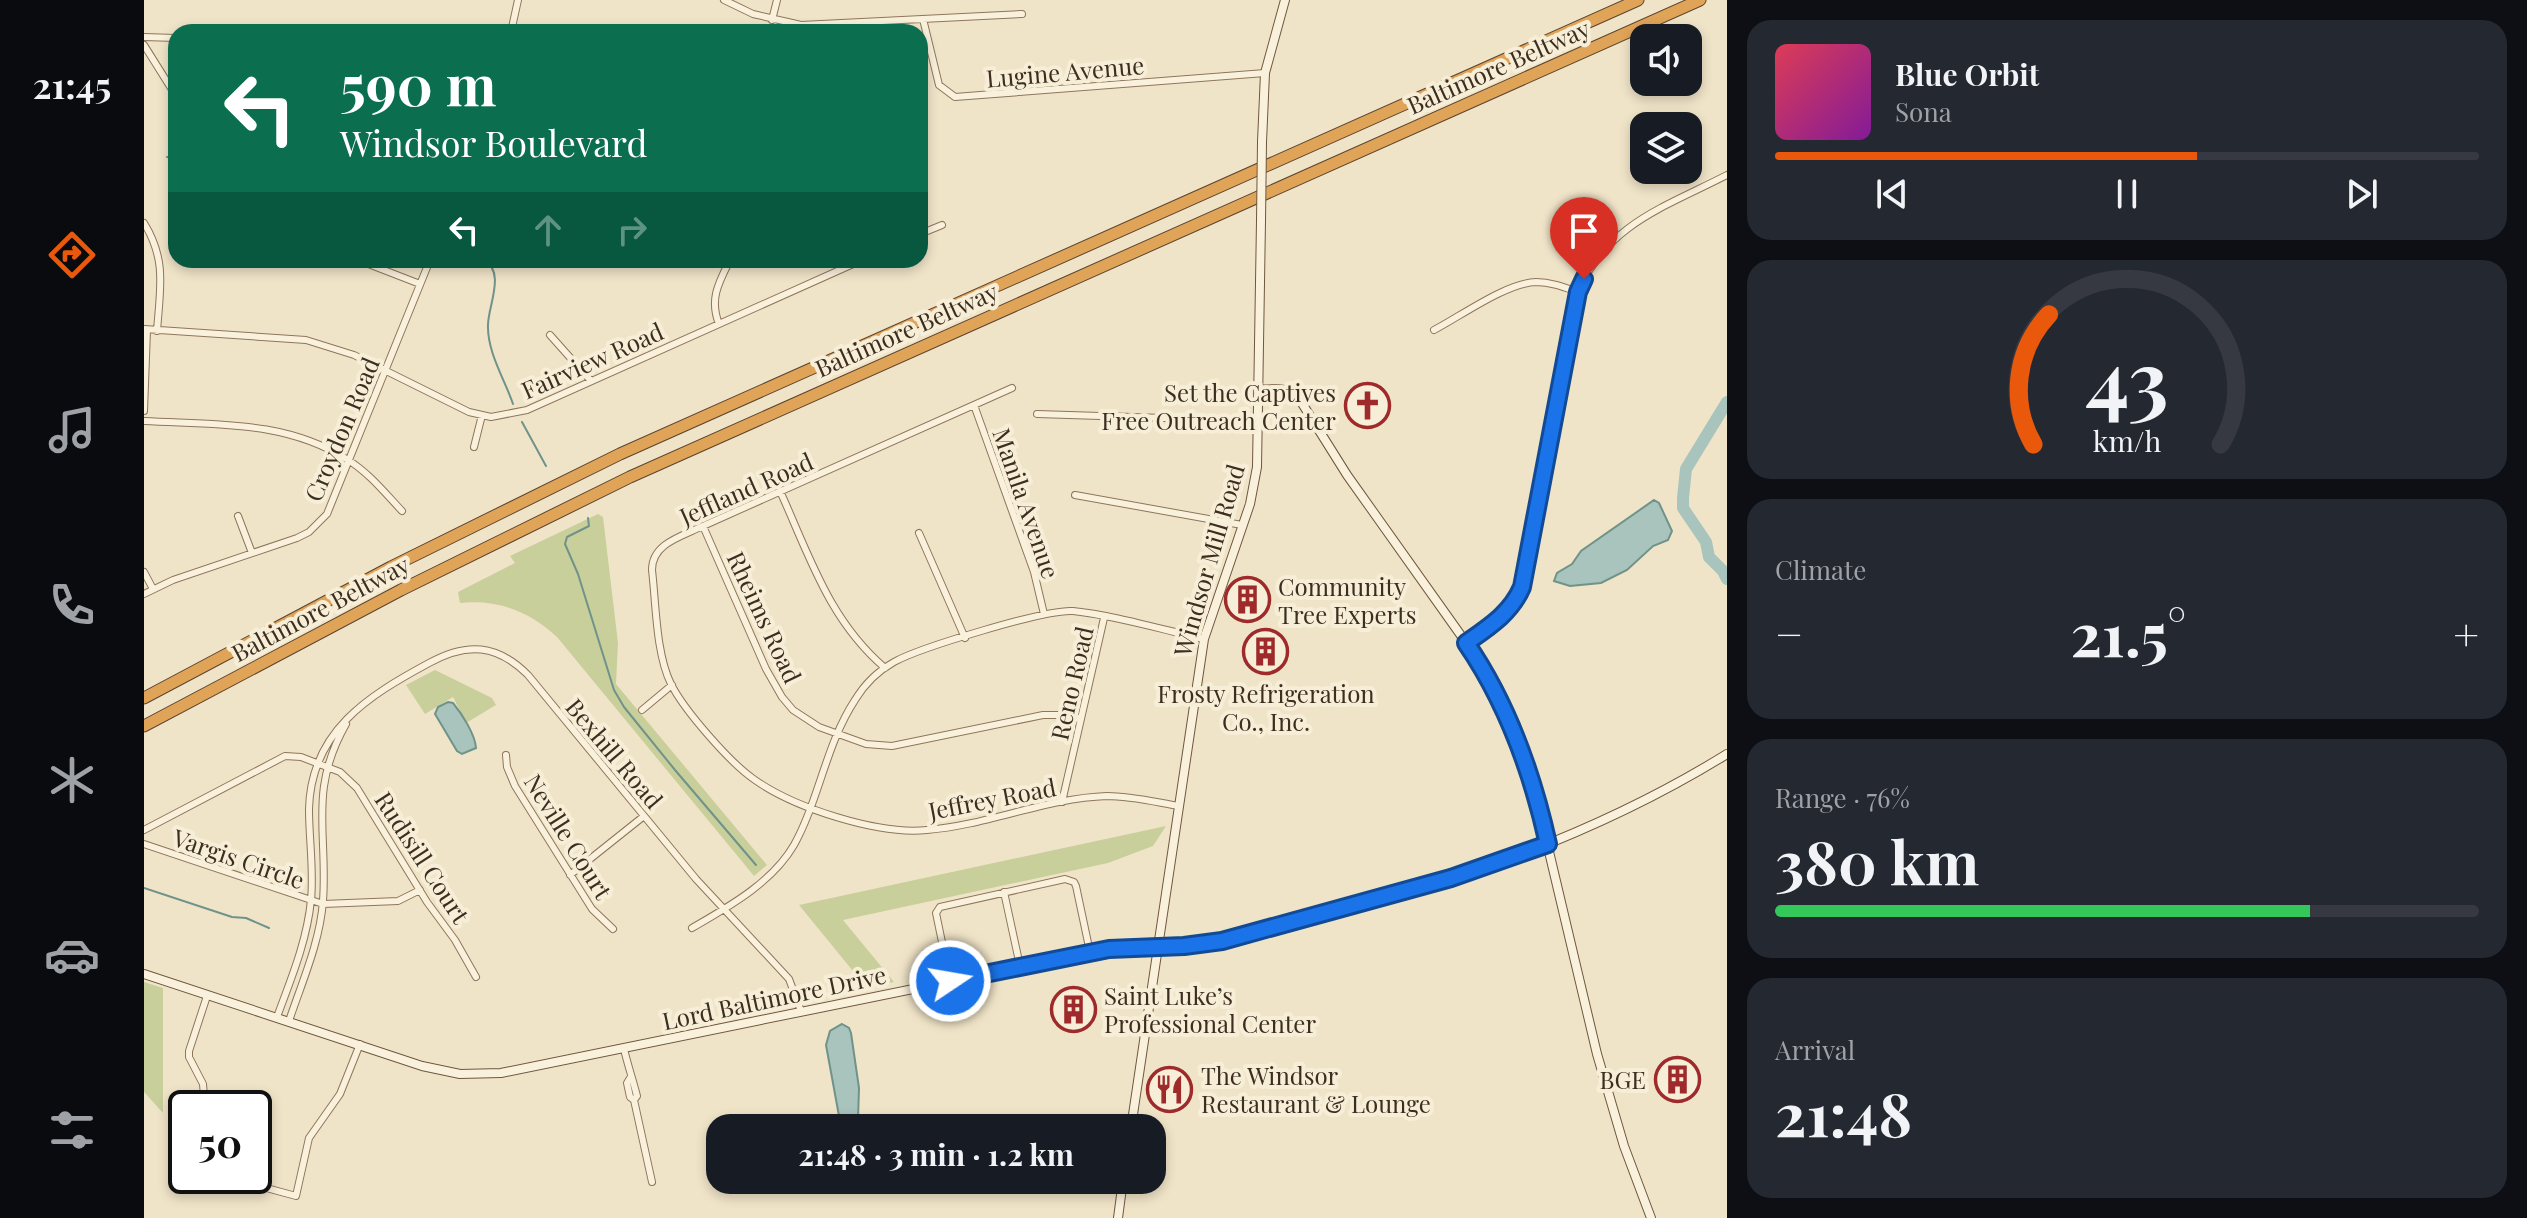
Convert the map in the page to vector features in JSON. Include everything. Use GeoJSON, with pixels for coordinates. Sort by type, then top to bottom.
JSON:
{"type":"FeatureCollection","features":[{"type":"Feature","properties":{"kind":"highway","name":"Baltimore Beltway"},"geometry":{"type":"LineString","coordinates":[[144,698],[405,560],[620,454],[1638,0]]}},
{"type":"Feature","properties":{"kind":"highway","name":"Baltimore Beltway"},"geometry":{"type":"LineString","coordinates":[[144,726],[415,583],[630,477],[1700,0]]}},
{"type":"Feature","properties":{"kind":"main road","name":"Windsor Mill Road"},"geometry":{"type":"LineString","coordinates":[[1133,1114],[1204,639],[1254,489],[1259,421],[1265,73],[1285,0]]}},
{"type":"Feature","properties":{"kind":"main road"},"geometry":{"type":"LineString","coordinates":[[1259,390],[1284,389],[1300,400],[1330,450],[1466,643],[1496,694],[1532,780],[1600,1065],[1624,1146],[1651,1218]]}},
{"type":"Feature","properties":{"kind":"main road","name":"Lord Baltimore Drive"},"geometry":{"type":"LineString","coordinates":[[144,974],[422,1066],[479,1074],[520,1070],[1090,952],[1127,946],[1206,944],[1243,936],[1451,878],[1548,844],[1637,804],[1727,754]]}},
{"type":"Feature","properties":{"kind":"main road"},"geometry":{"type":"LineString","coordinates":[[1118,1218],[1121,1194]]}},
{"type":"Feature","properties":{"kind":"street"},"geometry":{"type":"LineString","coordinates":[[513,24],[518,0]]}},
{"type":"Feature","properties":{"kind":"street"},"geometry":{"type":"LineString","coordinates":[[724,0],[772,20],[795,24]]}},
{"type":"Feature","properties":{"kind":"street"},"geometry":{"type":"LineString","coordinates":[[772,20],[777,0]]}},
{"type":"Feature","properties":{"kind":"street"},"geometry":{"type":"LineString","coordinates":[[847,24],[1022,14]]}},
{"type":"Feature","properties":{"kind":"street","name":"Lugine Avenue"},"geometry":{"type":"LineString","coordinates":[[923,19],[924,24]]}},
{"type":"Feature","properties":{"kind":"street"},"geometry":{"type":"LineString","coordinates":[[144,37],[168,38]]}},
{"type":"Feature","properties":{"kind":"street","name":"Lugine Avenue"},"geometry":{"type":"LineString","coordinates":[[928,42],[936,79],[943,90],[955,97],[1265,73]]}},
{"type":"Feature","properties":{"kind":"street"},"geometry":{"type":"LineString","coordinates":[[144,45],[168,83]]}},
{"type":"Feature","properties":{"kind":"street"},"geometry":{"type":"LineString","coordinates":[[1466,643],[1511,608],[1526,574],[1578,292],[1591,265],[1620,233],[1727,175]]}},
{"type":"Feature","properties":{"kind":"street"},"geometry":{"type":"LineString","coordinates":[[144,223],[155,244],[161,266],[157,331]]}},
{"type":"Feature","properties":{"kind":"street"},"geometry":{"type":"LineString","coordinates":[[928,231],[942,225]]}},
{"type":"Feature","properties":{"kind":"street"},"geometry":{"type":"LineString","coordinates":[[379,268],[420,284]]}},
{"type":"Feature","properties":{"kind":"street","name":"Croydon Road"},"geometry":{"type":"LineString","coordinates":[[144,594],[297,538],[318,524],[334,500],[427,268]]}},
{"type":"Feature","properties":{"kind":"street"},"geometry":{"type":"LineString","coordinates":[[719,324],[714,307],[715,292],[726,268]]}},
{"type":"Feature","properties":{"kind":"street","name":"Fairview Road"},"geometry":{"type":"LineString","coordinates":[[482,415],[513,414],[844,268]]}},
{"type":"Feature","properties":{"kind":"street"},"geometry":{"type":"LineString","coordinates":[[1434,330],[1506,291],[1528,283],[1548,283],[1578,292]]}},
{"type":"Feature","properties":{"kind":"street"},"geometry":{"type":"LineString","coordinates":[[144,411],[146,330],[306,340],[336,348],[482,415],[474,447]]}},
{"type":"Feature","properties":{"kind":"street"},"geometry":{"type":"LineString","coordinates":[[550,335],[591,381]]}},
{"type":"Feature","properties":{"kind":"street","name":"Jeffland Road"},"geometry":{"type":"LineString","coordinates":[[672,685],[662,651],[652,562],[664,545],[1012,388]]}},
{"type":"Feature","properties":{"kind":"street","name":"Manila Avenue"},"geometry":{"type":"LineString","coordinates":[[974,405],[1034,572],[1044,614]]}},
{"type":"Feature","properties":{"kind":"street"},"geometry":{"type":"LineString","coordinates":[[1037,414],[1259,421]]}},
{"type":"Feature","properties":{"kind":"street"},"geometry":{"type":"LineString","coordinates":[[144,421],[267,428],[308,439],[350,461],[402,511]]}},
{"type":"Feature","properties":{"kind":"street"},"geometry":{"type":"LineString","coordinates":[[780,491],[839,618],[858,644],[885,668]]}},
{"type":"Feature","properties":{"kind":"street"},"geometry":{"type":"LineString","coordinates":[[1075,495],[1242,525]]}},
{"type":"Feature","properties":{"kind":"street"},"geometry":{"type":"LineString","coordinates":[[238,516],[252,553]]}},
{"type":"Feature","properties":{"kind":"street","name":"Rheims Road"},"geometry":{"type":"LineString","coordinates":[[703,526],[766,669],[782,697],[807,720],[866,744],[892,746],[1043,715],[1081,719]]}},
{"type":"Feature","properties":{"kind":"street"},"geometry":{"type":"LineString","coordinates":[[919,533],[965,638]]}},
{"type":"Feature","properties":{"kind":"street"},"geometry":{"type":"LineString","coordinates":[[144,572],[153,589]]}},
{"type":"Feature","properties":{"kind":"street"},"geometry":{"type":"LineString","coordinates":[[692,928],[725,909],[786,857],[855,698],[885,668],[911,654],[1044,614],[1072,611],[1204,639]]}},
{"type":"Feature","properties":{"kind":"street","name":"Reno Road"},"geometry":{"type":"LineString","coordinates":[[1062,802],[1104,618]]}},
{"type":"Feature","properties":{"kind":"street","name":"Bexhill Road"},"geometry":{"type":"LineString","coordinates":[[277,1017],[303,945],[311,902],[309,805],[318,763],[330,738],[351,714],[387,685],[440,657],[463,650],[486,650],[508,658],[528,675],[644,816],[789,979],[801,1011]]}},
{"type":"Feature","properties":{"kind":"street"},"geometry":{"type":"LineString","coordinates":[[642,710],[672,685]]}},
{"type":"Feature","properties":{"kind":"street","name":"Jeffrey Road"},"geometry":{"type":"LineString","coordinates":[[672,685],[743,772],[766,787],[809,806],[869,827],[906,832],[942,829],[1088,798],[1124,797],[1179,806]]}},
{"type":"Feature","properties":{"kind":"street","name":"Bexhill Road"},"geometry":{"type":"LineString","coordinates":[[289,1021],[313,949],[323,904],[321,806],[328,767],[351,714]]}},
{"type":"Feature","properties":{"kind":"street","name":"Neville Court"},"geometry":{"type":"LineString","coordinates":[[506,755],[515,786],[592,909],[613,929]]}},
{"type":"Feature","properties":{"kind":"street","name":"Vargis Circle"},"geometry":{"type":"LineString","coordinates":[[144,830],[277,759],[293,756],[328,767]]}},
{"type":"Feature","properties":{"kind":"street","name":"Rudisill Court"},"geometry":{"type":"LineString","coordinates":[[328,767],[340,772],[357,788],[476,977]]}},
{"type":"Feature","properties":{"kind":"street"},"geometry":{"type":"LineString","coordinates":[[570,875],[644,816]]}},
{"type":"Feature","properties":{"kind":"street","name":"Vargis Circle"},"geometry":{"type":"LineString","coordinates":[[144,844],[311,902],[398,901],[420,890]]}},
{"type":"Feature","properties":{"kind":"street"},"geometry":{"type":"LineString","coordinates":[[950,981],[937,910],[945,905],[1065,879],[1074,882],[1090,952]]}},
{"type":"Feature","properties":{"kind":"street"},"geometry":{"type":"LineString","coordinates":[[1004,892],[1020,966]]}},
{"type":"Feature","properties":{"kind":"street"},"geometry":{"type":"LineString","coordinates":[[204,1090],[189,1051],[207,996]]}},
{"type":"Feature","properties":{"kind":"street"},"geometry":{"type":"LineString","coordinates":[[272,1190],[296,1196],[309,1138],[340,1094],[360,1044]]}},
{"type":"Feature","properties":{"kind":"street"},"geometry":{"type":"LineString","coordinates":[[624,1049],[637,1096],[634,1100],[652,1182]]}},
{"type":"Feature","properties":{"kind":"green space"},"geometry":{"type":"Polygon","coordinates":[[[598,514],[603,517],[618,643],[616,684],[767,865],[754,876],[557,637],[535,620],[512,609],[487,603],[460,603],[458,592],[515,563],[510,556],[598,514]]]}},
{"type":"Feature","properties":{"kind":"green space"},"geometry":{"type":"Polygon","coordinates":[[[435,670],[492,698],[496,705],[466,723],[453,697],[425,714],[406,685],[435,670]]]}},
{"type":"Feature","properties":{"kind":"green space"},"geometry":{"type":"Polygon","coordinates":[[[1166,826],[1153,846],[1108,863],[843,920],[894,982],[866,987],[799,905],[1166,826]]]}},
{"type":"Feature","properties":{"kind":"green space"},"geometry":{"type":"Polygon","coordinates":[[[144,982],[163,988],[163,1113],[144,1092],[144,982]]]}},
{"type":"Feature","properties":{"kind":"water"},"geometry":{"type":"Polygon","coordinates":[[[1654,500],[1659,503],[1672,531],[1668,540],[1653,546],[1627,570],[1601,583],[1570,586],[1554,581],[1557,573],[1572,564],[1581,551],[1654,500]]]}},
{"type":"Feature","properties":{"kind":"water"},"geometry":{"type":"Polygon","coordinates":[[[453,703],[460,713],[475,742],[476,748],[462,754],[457,751],[435,714],[438,707],[453,703]]]}},
{"type":"Feature","properties":{"kind":"water"},"geometry":{"type":"Polygon","coordinates":[[[842,1024],[851,1033],[859,1088],[858,1114],[839,1114],[826,1045],[830,1031],[842,1024]]]}},
{"type":"Feature","properties":{"kind":"waterway"},"geometry":{"type":"LineString","coordinates":[[492,268],[495,281],[488,335],[513,404]]}},
{"type":"Feature","properties":{"kind":"waterway"},"geometry":{"type":"LineString","coordinates":[[1727,402],[1686,469],[1683,498],[1683,508],[1706,542],[1709,557],[1727,579]]}},
{"type":"Feature","properties":{"kind":"waterway"},"geometry":{"type":"LineString","coordinates":[[522,422],[546,466]]}},
{"type":"Feature","properties":{"kind":"waterway"},"geometry":{"type":"LineString","coordinates":[[588,518],[589,526],[567,537],[565,544],[578,574],[614,690],[675,770],[756,865]]}},
{"type":"Feature","properties":{"kind":"waterway"},"geometry":{"type":"LineString","coordinates":[[144,888],[232,917],[246,918],[269,928]]}},
{"type":"Feature","properties":{"kind":"place","name":"Set the Captives Free Outreach Center"},"geometry":{"type":"Point","coordinates":[1367,406]}},
{"type":"Feature","properties":{"kind":"place","name":"Community Tree Experts"},"geometry":{"type":"Point","coordinates":[1247,600]}},
{"type":"Feature","properties":{"kind":"place","name":"Frosty Refrigeration Co., Inc."},"geometry":{"type":"Point","coordinates":[1266,651]}},
{"type":"Feature","properties":{"kind":"place","name":"Saint Luke’s Professional Center"},"geometry":{"type":"Point","coordinates":[1073,1009]}},
{"type":"Feature","properties":{"kind":"place","name":"BGE"},"geometry":{"type":"Point","coordinates":[1677,1079]}},
{"type":"Feature","properties":{"kind":"place","name":"The Windsor Restaurant & Lounge"},"geometry":{"type":"Point","coordinates":[1170,1089]}},
{"type":"Feature","properties":{"kind":"route"},"geometry":{"type":"LineString","coordinates":[[950,981],[1127,946],[1184,946],[1222,941],[1451,878],[1548,844],[1520,746],[1506,712],[1466,643],[1511,608],[1522,587],[1578,292],[1584,279]]}}]}
